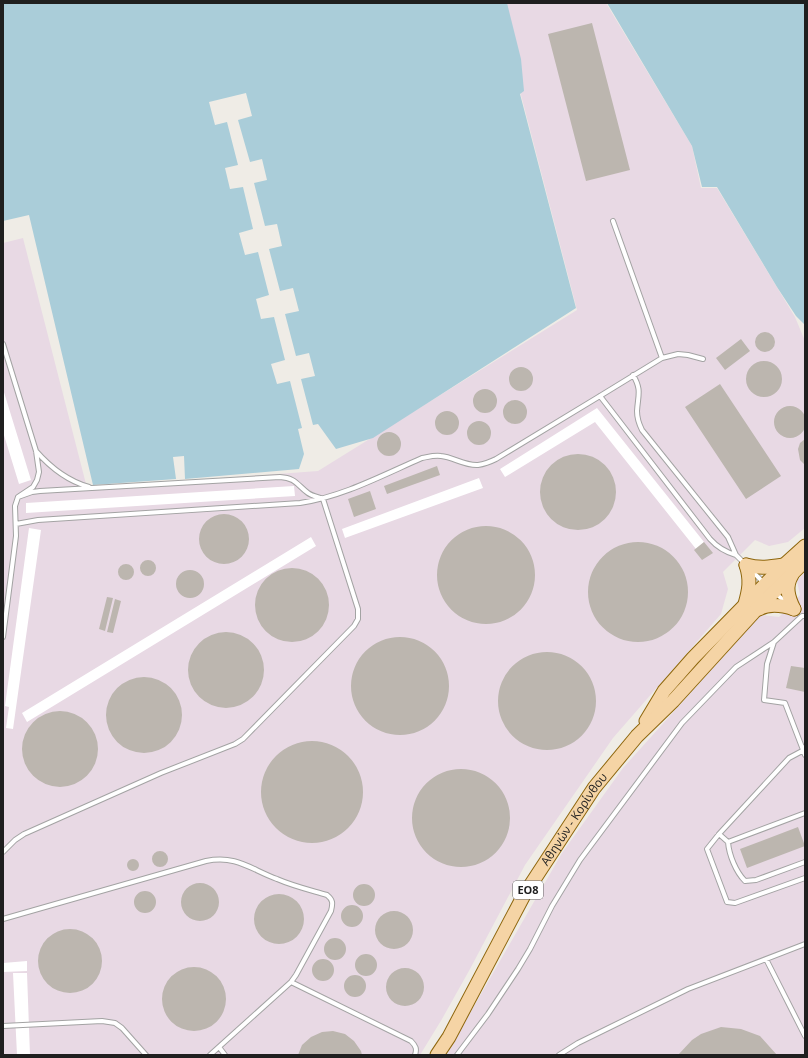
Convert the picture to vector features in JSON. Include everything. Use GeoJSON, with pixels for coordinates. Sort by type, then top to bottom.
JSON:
{"type":"FeatureCollection","features":[{"type":"Feature","properties":{"kind":"main road","name":"Αθηνών - Κορίνθου"},"geometry":{"type":"LineString","coordinates":[[438,1055],[524,895],[594,788],[636,736],[664,691],[693,658],[749,609],[770,588],[788,569],[805,546]]}},
{"type":"Feature","properties":{"kind":"main road","name":"Αθηνών - Κορίνθου"},"geometry":{"type":"LineString","coordinates":[[788,569],[805,561]]}},
{"type":"Feature","properties":{"kind":"main road"},"geometry":{"type":"LineString","coordinates":[[746,565],[755,568],[788,569],[788,591],[790,600],[802,615]]}},
{"type":"Feature","properties":{"kind":"main road"},"geometry":{"type":"LineString","coordinates":[[746,565],[750,583],[749,609],[774,605],[784,606],[802,615]]}},
{"type":"Feature","properties":{"kind":"lane"},"geometry":{"type":"LineString","coordinates":[[613,222],[662,358]]}},
{"type":"Feature","properties":{"kind":"lane"},"geometry":{"type":"LineString","coordinates":[[3,344],[36,450],[39,472],[37,480],[33,486],[18,498],[15,506],[16,536],[3,637]]}},
{"type":"Feature","properties":{"kind":"lane"},"geometry":{"type":"LineString","coordinates":[[16,524],[38,520],[300,503],[323,498],[422,458],[442,456],[476,466],[486,464],[662,358],[678,354],[703,359]]}},
{"type":"Feature","properties":{"kind":"lane"},"geometry":{"type":"LineString","coordinates":[[457,1055],[488,1014],[518,969],[552,906],[580,860],[682,723],[736,667],[774,642],[802,615],[770,588],[736,555],[728,537],[642,430],[638,421],[637,412],[640,393],[639,386],[633,375]]}},
{"type":"Feature","properties":{"kind":"lane"},"geometry":{"type":"LineString","coordinates":[[600,396],[710,539],[717,547],[736,555]]}},
{"type":"Feature","properties":{"kind":"lane"},"geometry":{"type":"LineString","coordinates":[[36,450],[46,462],[59,473],[84,486],[97,488]]}},
{"type":"Feature","properties":{"kind":"lane"},"geometry":{"type":"LineString","coordinates":[[18,498],[36,491],[280,477],[289,478],[295,481],[308,494],[323,498]]}},
{"type":"Feature","properties":{"kind":"lane"},"geometry":{"type":"LineString","coordinates":[[3,852],[15,840],[24,834],[161,773],[235,744],[243,739],[354,626],[358,619],[358,609],[323,498]]}},
{"type":"Feature","properties":{"kind":"lane"},"geometry":{"type":"LineString","coordinates":[[774,642],[767,664],[764,700],[785,703],[805,751],[790,758],[719,834],[707,849],[727,902],[735,903],[805,878]]}},
{"type":"Feature","properties":{"kind":"lane"},"geometry":{"type":"LineString","coordinates":[[728,842],[805,813]]}},
{"type":"Feature","properties":{"kind":"lane"},"geometry":{"type":"LineString","coordinates":[[719,834],[728,842],[728,849],[739,875],[745,881],[756,880],[805,862]]}},
{"type":"Feature","properties":{"kind":"lane"},"geometry":{"type":"LineString","coordinates":[[3,920],[206,861],[218,859],[231,860],[244,864],[275,879],[327,895],[333,904],[331,910],[291,982],[210,1055]]}},
{"type":"Feature","properties":{"kind":"lane"},"geometry":{"type":"LineString","coordinates":[[559,1055],[578,1043],[688,989],[805,944]]}},
{"type":"Feature","properties":{"kind":"lane"},"geometry":{"type":"LineString","coordinates":[[766,959],[805,1036]]}},
{"type":"Feature","properties":{"kind":"lane"},"geometry":{"type":"LineString","coordinates":[[291,982],[411,1041],[417,1050],[415,1055]]}},
{"type":"Feature","properties":{"kind":"lane"},"geometry":{"type":"LineString","coordinates":[[3,1026],[102,1021],[115,1023],[122,1028],[146,1055]]}},
{"type":"Feature","properties":{"kind":"lane"},"geometry":{"type":"LineString","coordinates":[[219,1047],[226,1055]]}},
{"type":"Feature","properties":{"kind":"shaded area"},"geometry":{"type":"Polygon","coordinates":[[[497,3],[606,3],[692,146],[701,188],[717,188],[795,317],[805,341],[805,528],[788,542],[769,546],[755,540],[723,572],[728,589],[721,614],[613,738],[525,865],[470,969],[420,1055],[3,1055],[3,243],[23,238],[87,488],[318,471],[577,310],[497,3]]]}},
{"type":"Feature","properties":{"kind":"shaded area"},"geometry":{"type":"Polygon","coordinates":[[[805,572],[805,1055],[446,1055],[562,853],[623,768],[761,615],[779,617],[800,595],[797,581],[805,572]]]}},
{"type":"Feature","properties":{"kind":"water"},"geometry":{"type":"Polygon","coordinates":[[[3,3],[507,3],[521,59],[524,91],[520,94],[576,308],[373,438],[336,449],[318,424],[313,425],[301,379],[315,376],[309,353],[296,356],[285,314],[299,311],[293,288],[280,291],[269,249],[282,246],[277,224],[265,226],[254,183],[267,180],[262,159],[250,162],[238,120],[252,116],[246,93],[209,102],[215,125],[227,122],[238,165],[225,168],[230,189],[243,187],[253,229],[239,233],[245,255],[258,252],[269,295],[256,299],[261,319],[274,317],[285,360],[271,364],[277,384],[290,381],[302,428],[298,429],[304,454],[299,469],[185,479],[184,456],[173,457],[176,479],[93,485],[29,215],[3,221],[3,3]]]}},
{"type":"Feature","properties":{"kind":"water"},"geometry":{"type":"Polygon","coordinates":[[[607,3],[805,3],[805,325],[796,316],[777,287],[717,187],[702,187],[692,146],[607,3]]]}},
{"type":"Feature","properties":{"kind":"pier"},"geometry":{"type":"Polygon","coordinates":[[[3,389],[31,480],[19,484],[3,432],[3,389]]]}},
{"type":"Feature","properties":{"kind":"pier"},"geometry":{"type":"Polygon","coordinates":[[[597,408],[704,542],[696,549],[595,422],[505,477],[500,469],[597,408]]]}},
{"type":"Feature","properties":{"kind":"pier"},"geometry":{"type":"Polygon","coordinates":[[[479,478],[483,488],[345,538],[342,529],[479,478]]]}},
{"type":"Feature","properties":{"kind":"pier"},"geometry":{"type":"Polygon","coordinates":[[[294,486],[295,496],[26,513],[26,503],[294,486]]]}},
{"type":"Feature","properties":{"kind":"pier"},"geometry":{"type":"Polygon","coordinates":[[[29,528],[41,530],[13,729],[6,728],[9,707],[5,706],[29,528]]]}},
{"type":"Feature","properties":{"kind":"pier"},"geometry":{"type":"Polygon","coordinates":[[[311,537],[316,546],[27,722],[22,713],[311,537]]]}},
{"type":"Feature","properties":{"kind":"pier"},"geometry":{"type":"Polygon","coordinates":[[[27,961],[27,971],[3,972],[3,963],[27,961]]]}},
{"type":"Feature","properties":{"kind":"pier"},"geometry":{"type":"Polygon","coordinates":[[[13,973],[27,973],[30,1055],[17,1055],[13,973]]]}},
{"type":"Feature","properties":{"kind":"building"},"geometry":{"type":"Polygon","coordinates":[[[592,23],[630,170],[586,181],[548,34],[592,23]]]}},
{"type":"Feature","properties":{"kind":"building"},"geometry":{"type":"Polygon","coordinates":[[[765,332],[772,335],[775,342],[772,349],[765,352],[758,349],[755,342],[758,335],[765,332]]]}},
{"type":"Feature","properties":{"kind":"building"},"geometry":{"type":"Polygon","coordinates":[[[741,339],[750,351],[725,370],[716,358],[741,339]]]}},
{"type":"Feature","properties":{"kind":"building"},"geometry":{"type":"Polygon","coordinates":[[[768,361],[777,366],[781,372],[781,386],[777,392],[768,397],[760,397],[751,392],[747,386],[746,375],[751,366],[757,362],[768,361]]]}},
{"type":"Feature","properties":{"kind":"building"},"geometry":{"type":"Polygon","coordinates":[[[521,367],[530,370],[533,379],[530,388],[521,391],[512,388],[509,379],[512,370],[521,367]]]}},
{"type":"Feature","properties":{"kind":"building"},"geometry":{"type":"Polygon","coordinates":[[[720,384],[781,476],[746,499],[685,407],[720,384]]]}},
{"type":"Feature","properties":{"kind":"building"},"geometry":{"type":"Polygon","coordinates":[[[485,389],[494,392],[497,401],[494,410],[485,413],[476,410],[473,401],[476,392],[485,389]]]}},
{"type":"Feature","properties":{"kind":"building"},"geometry":{"type":"Polygon","coordinates":[[[515,400],[524,403],[527,412],[524,421],[515,424],[506,421],[503,412],[506,403],[515,400]]]}},
{"type":"Feature","properties":{"kind":"building"},"geometry":{"type":"Polygon","coordinates":[[[790,406],[796,407],[803,413],[806,422],[805,428],[799,435],[790,438],[784,437],[777,431],[774,422],[775,416],[781,409],[790,406]]]}},
{"type":"Feature","properties":{"kind":"building"},"geometry":{"type":"Polygon","coordinates":[[[447,411],[456,414],[459,423],[456,432],[447,435],[438,432],[435,423],[438,414],[447,411]]]}},
{"type":"Feature","properties":{"kind":"building"},"geometry":{"type":"Polygon","coordinates":[[[479,421],[488,424],[491,433],[488,442],[479,445],[470,442],[467,433],[470,424],[479,421]]]}},
{"type":"Feature","properties":{"kind":"building"},"geometry":{"type":"Polygon","coordinates":[[[389,432],[398,435],[401,444],[398,453],[389,456],[380,453],[377,444],[380,435],[389,432]]]}},
{"type":"Feature","properties":{"kind":"building"},"geometry":{"type":"Polygon","coordinates":[[[805,439],[805,465],[800,460],[798,449],[800,443],[805,439]]]}},
{"type":"Feature","properties":{"kind":"building"},"geometry":{"type":"Polygon","coordinates":[[[578,454],[592,457],[605,465],[613,478],[616,492],[613,506],[605,519],[592,527],[578,530],[564,527],[551,519],[543,506],[540,492],[543,478],[551,465],[564,457],[578,454]]]}},
{"type":"Feature","properties":{"kind":"building"},"geometry":{"type":"Polygon","coordinates":[[[437,466],[440,475],[387,494],[384,486],[437,466]]]}},
{"type":"Feature","properties":{"kind":"building"},"geometry":{"type":"Polygon","coordinates":[[[370,491],[376,509],[354,517],[348,499],[370,491]]]}},
{"type":"Feature","properties":{"kind":"building"},"geometry":{"type":"Polygon","coordinates":[[[224,514],[234,516],[242,521],[247,529],[249,539],[247,549],[242,557],[234,562],[224,564],[214,562],[206,557],[201,549],[199,539],[201,529],[206,521],[214,516],[224,514]]]}},
{"type":"Feature","properties":{"kind":"building"},"geometry":{"type":"Polygon","coordinates":[[[486,526],[505,529],[521,540],[532,556],[535,575],[532,594],[521,610],[505,621],[486,624],[467,621],[451,610],[440,594],[437,575],[440,556],[451,540],[467,529],[486,526]]]}},
{"type":"Feature","properties":{"kind":"building"},"geometry":{"type":"Polygon","coordinates":[[[638,542],[657,546],[674,556],[684,573],[688,592],[684,611],[674,628],[657,638],[638,642],[619,638],[602,628],[592,611],[588,592],[592,573],[602,556],[619,546],[638,542]]]}},
{"type":"Feature","properties":{"kind":"building"},"geometry":{"type":"Polygon","coordinates":[[[704,542],[713,553],[702,560],[694,550],[704,542]]]}},
{"type":"Feature","properties":{"kind":"building"},"geometry":{"type":"Polygon","coordinates":[[[145,560],[151,560],[156,565],[154,574],[151,576],[145,576],[140,571],[140,565],[145,560]]]}},
{"type":"Feature","properties":{"kind":"building"},"geometry":{"type":"Polygon","coordinates":[[[123,564],[129,564],[134,569],[132,578],[129,580],[123,580],[118,575],[118,569],[123,564]]]}},
{"type":"Feature","properties":{"kind":"building"},"geometry":{"type":"Polygon","coordinates":[[[285,568],[299,568],[313,574],[323,584],[329,598],[327,619],[323,626],[313,636],[299,642],[285,642],[271,636],[261,626],[255,612],[255,598],[261,584],[271,574],[285,568]]]}},
{"type":"Feature","properties":{"kind":"building"},"geometry":{"type":"Polygon","coordinates":[[[190,570],[200,574],[204,584],[200,594],[190,598],[180,594],[176,584],[180,574],[190,570]]]}},
{"type":"Feature","properties":{"kind":"building"},"geometry":{"type":"Polygon","coordinates":[[[107,597],[113,598],[105,631],[99,629],[107,597]]]}},
{"type":"Feature","properties":{"kind":"building"},"geometry":{"type":"Polygon","coordinates":[[[115,599],[121,601],[113,633],[107,632],[115,599]]]}},
{"type":"Feature","properties":{"kind":"building"},"geometry":{"type":"Polygon","coordinates":[[[226,632],[240,635],[253,643],[261,656],[264,670],[261,684],[253,697],[240,705],[226,708],[212,705],[199,697],[191,684],[188,670],[191,656],[199,643],[212,635],[226,632]]]}},
{"type":"Feature","properties":{"kind":"building"},"geometry":{"type":"Polygon","coordinates":[[[400,637],[419,641],[435,651],[445,667],[449,686],[445,705],[435,721],[419,731],[400,735],[381,731],[365,721],[355,705],[351,686],[355,667],[365,651],[381,641],[400,637]]]}},
{"type":"Feature","properties":{"kind":"building"},"geometry":{"type":"Polygon","coordinates":[[[547,652],[566,655],[582,666],[593,682],[596,701],[593,720],[582,736],[566,747],[547,750],[528,747],[512,736],[501,720],[498,701],[501,682],[512,666],[528,655],[547,652]]]}},
{"type":"Feature","properties":{"kind":"building"},"geometry":{"type":"Polygon","coordinates":[[[791,666],[805,668],[805,692],[786,688],[791,666]]]}},
{"type":"Feature","properties":{"kind":"building"},"geometry":{"type":"Polygon","coordinates":[[[144,677],[159,680],[171,688],[179,700],[182,715],[179,730],[171,742],[159,750],[144,753],[129,750],[117,742],[109,730],[106,715],[109,700],[117,688],[129,680],[144,677]]]}},
{"type":"Feature","properties":{"kind":"building"},"geometry":{"type":"Polygon","coordinates":[[[60,711],[75,714],[87,722],[95,734],[98,749],[95,764],[87,776],[75,784],[60,787],[45,784],[33,776],[25,764],[22,749],[25,734],[33,722],[45,714],[60,711]]]}},
{"type":"Feature","properties":{"kind":"building"},"geometry":{"type":"Polygon","coordinates":[[[312,741],[332,745],[340,749],[348,756],[355,764],[359,772],[363,792],[359,812],[355,820],[348,828],[340,835],[332,839],[312,843],[292,839],[284,835],[276,828],[269,820],[265,812],[261,792],[265,772],[269,764],[276,756],[284,749],[292,745],[312,741]]]}},
{"type":"Feature","properties":{"kind":"building"},"geometry":{"type":"Polygon","coordinates":[[[461,769],[480,773],[496,783],[506,799],[510,818],[506,837],[496,853],[480,863],[461,867],[442,863],[426,853],[416,837],[412,818],[416,799],[426,783],[442,773],[461,769]]]}},
{"type":"Feature","properties":{"kind":"building"},"geometry":{"type":"Polygon","coordinates":[[[798,827],[805,846],[747,868],[740,849],[798,827]]]}},
{"type":"Feature","properties":{"kind":"building"},"geometry":{"type":"Polygon","coordinates":[[[157,851],[163,851],[168,856],[166,865],[163,867],[157,867],[152,862],[152,856],[157,851]]]}},
{"type":"Feature","properties":{"kind":"building"},"geometry":{"type":"Polygon","coordinates":[[[131,859],[135,859],[139,865],[135,871],[131,871],[127,867],[127,863],[131,859]]]}},
{"type":"Feature","properties":{"kind":"building"},"geometry":{"type":"Polygon","coordinates":[[[196,883],[204,883],[211,886],[216,891],[219,902],[216,913],[211,918],[204,921],[196,921],[189,918],[184,913],[181,906],[181,898],[184,891],[189,886],[196,883]]]}},
{"type":"Feature","properties":{"kind":"building"},"geometry":{"type":"Polygon","coordinates":[[[364,884],[368,885],[374,891],[374,899],[368,905],[364,906],[360,905],[354,899],[353,895],[354,891],[360,885],[364,884]]]}},
{"type":"Feature","properties":{"kind":"building"},"geometry":{"type":"Polygon","coordinates":[[[145,891],[149,892],[155,898],[155,906],[149,912],[145,913],[141,912],[135,906],[134,902],[135,898],[141,892],[145,891]]]}},
{"type":"Feature","properties":{"kind":"building"},"geometry":{"type":"Polygon","coordinates":[[[284,894],[289,895],[297,901],[303,909],[303,929],[297,937],[289,943],[274,944],[269,943],[261,937],[255,929],[254,914],[255,909],[261,901],[269,895],[284,894]]]}},
{"type":"Feature","properties":{"kind":"building"},"geometry":{"type":"Polygon","coordinates":[[[352,905],[356,906],[362,912],[362,920],[356,926],[352,927],[348,926],[342,920],[341,916],[342,912],[348,906],[352,905]]]}},
{"type":"Feature","properties":{"kind":"building"},"geometry":{"type":"Polygon","coordinates":[[[390,911],[398,911],[408,916],[412,923],[412,937],[408,944],[398,949],[390,949],[380,944],[378,941],[375,934],[375,926],[380,916],[383,914],[390,911]]]}},
{"type":"Feature","properties":{"kind":"building"},"geometry":{"type":"Polygon","coordinates":[[[70,929],[88,935],[96,943],[102,961],[96,979],[88,987],[70,993],[52,987],[44,979],[38,961],[44,943],[52,935],[70,929]]]}},
{"type":"Feature","properties":{"kind":"building"},"geometry":{"type":"Polygon","coordinates":[[[335,938],[339,939],[345,945],[345,953],[339,959],[335,960],[331,959],[325,953],[324,949],[325,945],[331,939],[335,938]]]}},
{"type":"Feature","properties":{"kind":"building"},"geometry":{"type":"Polygon","coordinates":[[[366,954],[370,955],[376,961],[376,969],[370,975],[366,976],[362,975],[356,969],[355,965],[356,961],[362,955],[366,954]]]}},
{"type":"Feature","properties":{"kind":"building"},"geometry":{"type":"Polygon","coordinates":[[[323,959],[327,960],[333,966],[333,974],[327,980],[323,981],[319,980],[313,974],[312,970],[313,966],[319,960],[323,959]]]}},
{"type":"Feature","properties":{"kind":"building"},"geometry":{"type":"Polygon","coordinates":[[[188,967],[200,967],[217,976],[224,987],[226,999],[224,1011],[217,1022],[200,1031],[188,1031],[176,1026],[167,1017],[162,1005],[162,993],[167,981],[176,972],[188,967]]]}},
{"type":"Feature","properties":{"kind":"building"},"geometry":{"type":"Polygon","coordinates":[[[401,968],[409,968],[416,971],[421,976],[424,987],[421,998],[416,1003],[409,1006],[401,1006],[394,1003],[389,998],[386,991],[386,983],[389,976],[394,971],[401,968]]]}},
{"type":"Feature","properties":{"kind":"building"},"geometry":{"type":"Polygon","coordinates":[[[355,975],[359,976],[365,982],[365,990],[359,996],[355,997],[351,996],[345,990],[344,986],[345,982],[351,976],[355,975]]]}},
{"type":"Feature","properties":{"kind":"building"},"geometry":{"type":"Polygon","coordinates":[[[721,1027],[741,1029],[760,1036],[777,1055],[678,1055],[692,1040],[701,1034],[721,1027]]]}},
{"type":"Feature","properties":{"kind":"building"},"geometry":{"type":"Polygon","coordinates":[[[333,1031],[345,1034],[354,1041],[362,1055],[298,1055],[302,1045],[311,1037],[322,1032],[333,1031]]]}}]}
